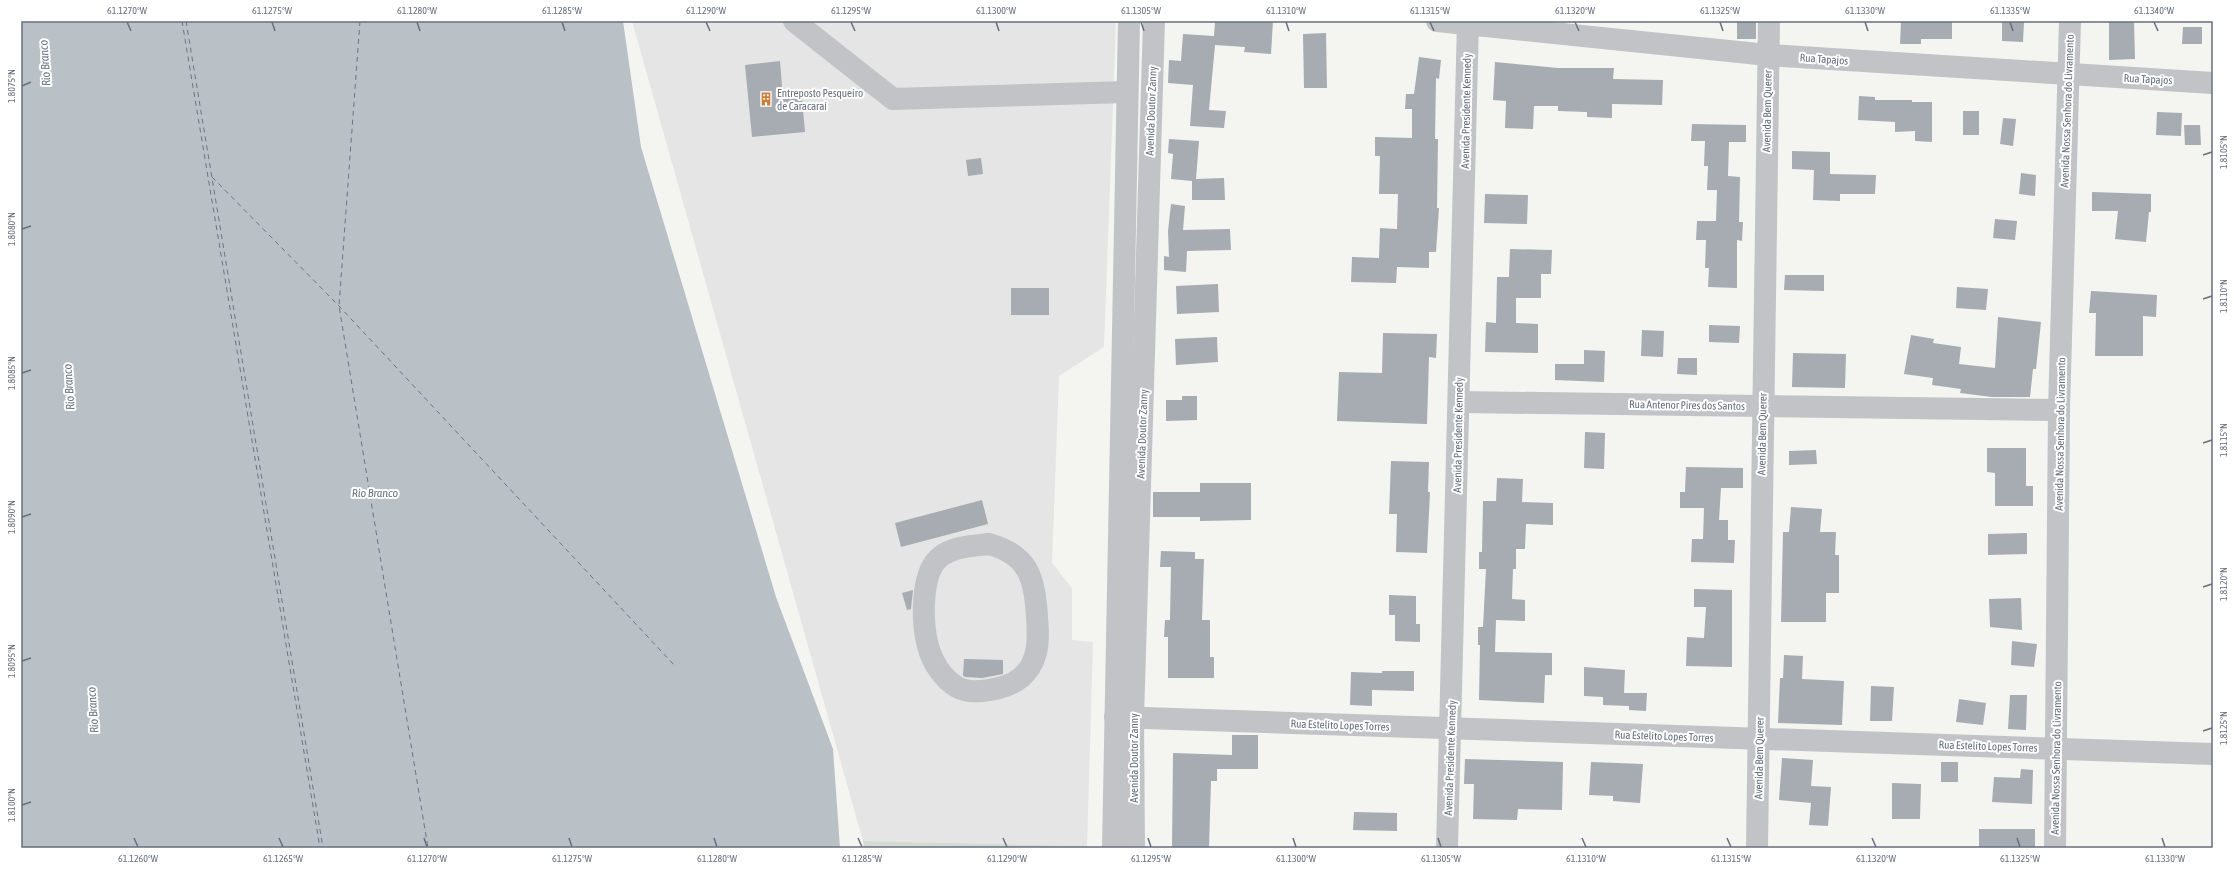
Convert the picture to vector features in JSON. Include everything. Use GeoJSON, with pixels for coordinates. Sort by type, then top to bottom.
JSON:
{"type":"FeatureCollection","features":[{"type":"Feature","properties":{"kind":"street"},"geometry":{"type":"LineString","coordinates":[[794,21],[893,99],[1127,92]]}},
{"type":"Feature","properties":{"kind":"street","name":"Avenida Doutor Zanny"},"geometry":{"type":"LineString","coordinates":[[1129,21],[1127,92],[1124,717],[1134,848]]}},
{"type":"Feature","properties":{"kind":"street","name":"Avenida Doutor Zanny"},"geometry":{"type":"LineString","coordinates":[[1113,848],[1124,717],[1154,21]]}},
{"type":"Feature","properties":{"kind":"street","name":"Rua Tapajos"},"geometry":{"type":"LineString","coordinates":[[1437,21],[1768,55],[2213,83]]}},
{"type":"Feature","properties":{"kind":"street","name":"Avenida Bem Querer"},"geometry":{"type":"LineString","coordinates":[[1757,848],[1760,739],[1762,406],[1769,21]]}},
{"type":"Feature","properties":{"kind":"street","name":"Avenida Nossa Senhora do Livramento"},"geometry":{"type":"LineString","coordinates":[[2055,848],[2059,410],[2070,21]]}},
{"type":"Feature","properties":{"kind":"street","name":"Avenida Presidente Kennedy"},"geometry":{"type":"LineString","coordinates":[[1447,848],[1468,23]]}},
{"type":"Feature","properties":{"kind":"street","name":"Rua Antenor Pires dos Santos"},"geometry":{"type":"LineString","coordinates":[[1459,402],[2059,410]]}},
{"type":"Feature","properties":{"kind":"street"},"geometry":{"type":"LineString","coordinates":[[989,544],[1003,548],[1024,564],[1032,577],[1036,594],[1037,649],[1032,665],[1016,683],[991,690],[970,691],[958,688],[942,675],[928,647],[924,625],[925,587],[930,568],[940,557],[956,548],[989,544]]}},
{"type":"Feature","properties":{"kind":"street","name":"Rua Estelito Lopes Torres"},"geometry":{"type":"LineString","coordinates":[[1124,717],[2213,754]]}},
{"type":"Feature","properties":{"kind":"shaded area"},"geometry":{"type":"Polygon","coordinates":[[[632,21],[1116,21],[1104,347],[1059,376],[1052,563],[1072,588],[1072,640],[1093,642],[1087,846],[863,841],[632,21]]]}},
{"type":"Feature","properties":{"kind":"shaded area"},"geometry":{"type":"Polygon","coordinates":[[[863,841],[1087,846],[1087,848],[864,848],[863,841]]]}},
{"type":"Feature","properties":{"kind":"water","name":"Rio Branco"},"geometry":{"type":"Polygon","coordinates":[[[21,21],[623,21],[641,147],[776,597],[833,749],[840,848],[21,848],[21,21]]]}},
{"type":"Feature","properties":{"kind":"building"},"geometry":{"type":"Polygon","coordinates":[[[1215,21],[1273,21],[1271,54],[1244,52],[1245,47],[1215,45],[1209,110],[1226,111],[1224,128],[1190,126],[1193,85],[1168,83],[1169,60],[1181,61],[1183,34],[1214,36],[1215,21]]]}},
{"type":"Feature","properties":{"kind":"building"},"geometry":{"type":"Polygon","coordinates":[[[1737,21],[1756,21],[1756,39],[1737,39],[1737,21]]]}},
{"type":"Feature","properties":{"kind":"building"},"geometry":{"type":"Polygon","coordinates":[[[1901,21],[1952,21],[1952,39],[1921,39],[1921,44],[1900,44],[1901,21]]]}},
{"type":"Feature","properties":{"kind":"building"},"geometry":{"type":"Polygon","coordinates":[[[2109,21],[2134,21],[2135,59],[2109,60],[2109,21]]]}},
{"type":"Feature","properties":{"kind":"building"},"geometry":{"type":"Polygon","coordinates":[[[2002,22],[2024,22],[2023,42],[2002,41],[2002,22]]]}},
{"type":"Feature","properties":{"kind":"building"},"geometry":{"type":"Polygon","coordinates":[[[2183,27],[2202,27],[2202,44],[2182,44],[2183,27]]]}},
{"type":"Feature","properties":{"kind":"building"},"geometry":{"type":"Polygon","coordinates":[[[1326,33],[1327,88],[1304,88],[1303,34],[1326,33]]]}},
{"type":"Feature","properties":{"kind":"building"},"geometry":{"type":"Polygon","coordinates":[[[1419,57],[1441,60],[1439,79],[1436,78],[1435,139],[1438,139],[1437,208],[1439,208],[1436,252],[1429,252],[1429,268],[1397,267],[1396,283],[1351,282],[1352,257],[1379,258],[1380,228],[1397,229],[1398,194],[1379,194],[1380,156],[1375,156],[1375,137],[1412,138],[1412,109],[1405,109],[1406,94],[1414,94],[1419,57]]]}},
{"type":"Feature","properties":{"kind":"building","name":"Entreposto Pesqueiro de Caracaraí"},"geometry":{"type":"Polygon","coordinates":[[[780,61],[783,99],[802,98],[805,132],[752,137],[745,65],[780,61]]]}},
{"type":"Feature","properties":{"kind":"building"},"geometry":{"type":"Polygon","coordinates":[[[1495,62],[1558,68],[1614,68],[1613,79],[1663,80],[1662,105],[1612,104],[1612,118],[1587,117],[1587,112],[1558,111],[1558,106],[1534,106],[1533,129],[1505,128],[1506,101],[1493,100],[1495,62]]]}},
{"type":"Feature","properties":{"kind":"building"},"geometry":{"type":"Polygon","coordinates":[[[1859,96],[1875,97],[1875,100],[1912,100],[1912,102],[1932,102],[1932,142],[1915,141],[1915,131],[1895,132],[1895,122],[1858,120],[1859,96]]]}},
{"type":"Feature","properties":{"kind":"building"},"geometry":{"type":"Polygon","coordinates":[[[1963,111],[1979,111],[1979,135],[1963,135],[1963,111]]]}},
{"type":"Feature","properties":{"kind":"building"},"geometry":{"type":"Polygon","coordinates":[[[2157,112],[2182,113],[2181,136],[2156,135],[2157,112]]]}},
{"type":"Feature","properties":{"kind":"building"},"geometry":{"type":"Polygon","coordinates":[[[2003,118],[2016,119],[2013,146],[2000,144],[2003,118]]]}},
{"type":"Feature","properties":{"kind":"building"},"geometry":{"type":"Polygon","coordinates":[[[1692,124],[1746,125],[1746,142],[1729,142],[1728,176],[1740,177],[1739,222],[1743,222],[1742,241],[1737,240],[1737,288],[1708,287],[1709,268],[1705,268],[1706,240],[1696,240],[1697,221],[1716,221],[1717,190],[1707,190],[1708,166],[1704,166],[1705,141],[1691,141],[1692,124]]]}},
{"type":"Feature","properties":{"kind":"building"},"geometry":{"type":"Polygon","coordinates":[[[2184,125],[2200,125],[2201,145],[2185,145],[2184,125]]]}},
{"type":"Feature","properties":{"kind":"building"},"geometry":{"type":"Polygon","coordinates":[[[1169,139],[1199,141],[1196,179],[1224,178],[1225,200],[1192,200],[1192,181],[1171,179],[1173,154],[1168,153],[1169,139]]]}},
{"type":"Feature","properties":{"kind":"building"},"geometry":{"type":"Polygon","coordinates":[[[1792,151],[1830,152],[1830,174],[1876,175],[1875,194],[1840,194],[1840,201],[1813,200],[1814,170],[1792,169],[1792,151]]]}},
{"type":"Feature","properties":{"kind":"building"},"geometry":{"type":"Polygon","coordinates":[[[981,158],[983,174],[968,176],[966,160],[981,158]]]}},
{"type":"Feature","properties":{"kind":"building"},"geometry":{"type":"Polygon","coordinates":[[[2021,173],[2036,175],[2035,196],[2019,194],[2021,173]]]}},
{"type":"Feature","properties":{"kind":"building"},"geometry":{"type":"Polygon","coordinates":[[[2092,192],[2151,194],[2151,212],[2149,212],[2146,242],[2115,239],[2118,211],[2092,211],[2092,192]]]}},
{"type":"Feature","properties":{"kind":"building"},"geometry":{"type":"Polygon","coordinates":[[[1485,194],[1528,195],[1527,224],[1484,223],[1485,194]]]}},
{"type":"Feature","properties":{"kind":"building"},"geometry":{"type":"Polygon","coordinates":[[[1171,204],[1185,206],[1183,230],[1230,229],[1231,250],[1187,251],[1186,272],[1164,270],[1164,256],[1169,257],[1168,231],[1171,204]]]}},
{"type":"Feature","properties":{"kind":"building"},"geometry":{"type":"Polygon","coordinates":[[[1995,219],[2017,221],[2015,240],[1993,238],[1995,219]]]}},
{"type":"Feature","properties":{"kind":"building"},"geometry":{"type":"Polygon","coordinates":[[[1510,249],[1552,250],[1551,274],[1541,274],[1541,298],[1516,298],[1516,323],[1538,324],[1538,353],[1485,352],[1486,322],[1496,323],[1497,277],[1509,277],[1510,249]]]}},
{"type":"Feature","properties":{"kind":"building"},"geometry":{"type":"Polygon","coordinates":[[[1785,275],[1824,275],[1824,291],[1784,290],[1785,275]]]}},
{"type":"Feature","properties":{"kind":"building"},"geometry":{"type":"Polygon","coordinates":[[[1218,284],[1219,312],[1177,314],[1176,286],[1218,284]]]}},
{"type":"Feature","properties":{"kind":"building"},"geometry":{"type":"Polygon","coordinates":[[[1957,287],[1988,289],[1986,310],[1956,308],[1957,287]]]}},
{"type":"Feature","properties":{"kind":"building"},"geometry":{"type":"Polygon","coordinates":[[[1011,288],[1049,288],[1049,315],[1011,315],[1011,288]]]}},
{"type":"Feature","properties":{"kind":"building"},"geometry":{"type":"Polygon","coordinates":[[[2091,291],[2157,295],[2156,317],[2143,316],[2143,356],[2095,356],[2096,313],[2089,313],[2091,291]]]}},
{"type":"Feature","properties":{"kind":"building"},"geometry":{"type":"Polygon","coordinates":[[[1998,317],[2041,322],[2036,369],[2033,369],[2030,397],[1992,397],[1960,393],[1961,389],[1932,385],[1933,378],[1904,374],[1911,335],[1934,339],[1933,343],[1961,347],[1959,364],[1995,368],[1998,317]]]}},
{"type":"Feature","properties":{"kind":"building"},"geometry":{"type":"Polygon","coordinates":[[[1709,325],[1740,326],[1739,343],[1709,342],[1709,325]]]}},
{"type":"Feature","properties":{"kind":"building"},"geometry":{"type":"Polygon","coordinates":[[[1642,330],[1664,331],[1663,357],[1641,356],[1642,330]]]}},
{"type":"Feature","properties":{"kind":"building"},"geometry":{"type":"Polygon","coordinates":[[[1383,333],[1437,334],[1436,358],[1429,357],[1427,424],[1337,421],[1339,372],[1382,373],[1383,333]]]}},
{"type":"Feature","properties":{"kind":"building"},"geometry":{"type":"Polygon","coordinates":[[[1217,337],[1218,362],[1176,365],[1175,339],[1217,337]]]}},
{"type":"Feature","properties":{"kind":"building"},"geometry":{"type":"Polygon","coordinates":[[[1584,350],[1605,351],[1604,382],[1555,380],[1555,364],[1584,364],[1584,350]]]}},
{"type":"Feature","properties":{"kind":"building"},"geometry":{"type":"Polygon","coordinates":[[[1793,353],[1846,354],[1845,388],[1792,387],[1793,353]]]}},
{"type":"Feature","properties":{"kind":"building"},"geometry":{"type":"Polygon","coordinates":[[[1678,358],[1697,358],[1697,375],[1677,374],[1678,358]]]}},
{"type":"Feature","properties":{"kind":"building"},"geometry":{"type":"Polygon","coordinates":[[[1182,396],[1197,396],[1197,420],[1166,421],[1166,400],[1182,400],[1182,396]]]}},
{"type":"Feature","properties":{"kind":"building"},"geometry":{"type":"Polygon","coordinates":[[[1585,432],[1605,433],[1604,469],[1584,468],[1585,432]]]}},
{"type":"Feature","properties":{"kind":"building"},"geometry":{"type":"Polygon","coordinates":[[[1987,448],[2026,448],[2026,486],[2033,486],[2033,506],[1995,506],[1995,473],[1987,472],[1987,448]]]}},
{"type":"Feature","properties":{"kind":"building"},"geometry":{"type":"Polygon","coordinates":[[[1816,450],[1817,464],[1789,465],[1789,451],[1816,450]]]}},
{"type":"Feature","properties":{"kind":"building"},"geometry":{"type":"Polygon","coordinates":[[[1391,461],[1429,462],[1428,492],[1430,492],[1427,553],[1396,552],[1397,514],[1389,514],[1391,461]]]}},
{"type":"Feature","properties":{"kind":"building"},"geometry":{"type":"Polygon","coordinates":[[[1686,467],[1743,468],[1743,488],[1721,488],[1719,520],[1728,520],[1728,540],[1735,540],[1734,563],[1691,562],[1692,539],[1703,539],[1704,508],[1680,508],[1680,492],[1685,492],[1686,467]]]}},
{"type":"Feature","properties":{"kind":"building"},"geometry":{"type":"Polygon","coordinates":[[[1497,478],[1523,479],[1522,502],[1553,503],[1553,525],[1526,524],[1525,549],[1516,549],[1516,569],[1513,569],[1512,599],[1525,600],[1525,621],[1496,620],[1495,652],[1552,653],[1552,675],[1545,675],[1544,703],[1479,700],[1480,645],[1478,645],[1478,627],[1483,627],[1486,569],[1479,569],[1479,552],[1482,552],[1483,501],[1496,501],[1497,478]]]}},
{"type":"Feature","properties":{"kind":"building"},"geometry":{"type":"Polygon","coordinates":[[[1200,483],[1251,483],[1251,520],[1200,521],[1200,517],[1153,517],[1153,492],[1200,492],[1200,483]]]}},
{"type":"Feature","properties":{"kind":"building"},"geometry":{"type":"Polygon","coordinates":[[[982,500],[988,524],[901,547],[895,523],[982,500]]]}},
{"type":"Feature","properties":{"kind":"building"},"geometry":{"type":"Polygon","coordinates":[[[1791,507],[1822,509],[1820,532],[1836,532],[1835,555],[1839,555],[1839,593],[1826,593],[1826,622],[1781,622],[1783,532],[1789,532],[1791,507]]]}},
{"type":"Feature","properties":{"kind":"building"},"geometry":{"type":"Polygon","coordinates":[[[2027,533],[2027,554],[1988,555],[1988,534],[2027,533]]]}},
{"type":"Feature","properties":{"kind":"building"},"geometry":{"type":"Polygon","coordinates":[[[1161,551],[1195,552],[1195,559],[1204,559],[1202,620],[1210,620],[1210,657],[1214,657],[1214,678],[1168,678],[1168,637],[1164,637],[1165,620],[1170,620],[1171,567],[1160,567],[1161,551]]]}},
{"type":"Feature","properties":{"kind":"building"},"geometry":{"type":"Polygon","coordinates":[[[1694,589],[1732,590],[1732,667],[1686,666],[1687,637],[1704,638],[1706,607],[1694,607],[1694,589]]]}},
{"type":"Feature","properties":{"kind":"building"},"geometry":{"type":"Polygon","coordinates":[[[913,590],[911,609],[907,610],[902,593],[913,590]]]}},
{"type":"Feature","properties":{"kind":"building"},"geometry":{"type":"Polygon","coordinates":[[[1389,595],[1416,596],[1416,624],[1420,624],[1420,642],[1395,641],[1395,615],[1389,615],[1389,595]]]}},
{"type":"Feature","properties":{"kind":"building"},"geometry":{"type":"Polygon","coordinates":[[[2021,598],[2022,630],[1990,627],[1989,599],[2021,598]]]}},
{"type":"Feature","properties":{"kind":"building"},"geometry":{"type":"Polygon","coordinates":[[[2012,641],[2037,644],[2034,667],[2011,665],[2012,641]]]}},
{"type":"Feature","properties":{"kind":"building"},"geometry":{"type":"Polygon","coordinates":[[[1784,655],[1803,656],[1802,679],[1844,681],[1842,725],[1778,723],[1780,678],[1783,678],[1784,655]]]}},
{"type":"Feature","properties":{"kind":"building"},"geometry":{"type":"Polygon","coordinates":[[[964,659],[1003,660],[1003,674],[982,678],[963,676],[964,659]]]}},
{"type":"Feature","properties":{"kind":"building"},"geometry":{"type":"Polygon","coordinates":[[[1584,667],[1625,670],[1624,693],[1647,693],[1646,711],[1629,710],[1629,706],[1603,705],[1603,697],[1584,696],[1584,667]]]}},
{"type":"Feature","properties":{"kind":"building"},"geometry":{"type":"Polygon","coordinates":[[[1382,671],[1414,671],[1414,691],[1372,690],[1372,706],[1350,705],[1351,672],[1382,673],[1382,671]]]}},
{"type":"Feature","properties":{"kind":"building"},"geometry":{"type":"Polygon","coordinates":[[[1871,686],[1894,687],[1892,721],[1870,721],[1871,686]]]}},
{"type":"Feature","properties":{"kind":"building"},"geometry":{"type":"Polygon","coordinates":[[[2010,695],[2027,695],[2026,730],[2008,729],[2010,695]]]}},
{"type":"Feature","properties":{"kind":"building"},"geometry":{"type":"Polygon","coordinates":[[[1959,699],[1986,703],[1983,725],[1956,722],[1959,699]]]}},
{"type":"Feature","properties":{"kind":"building"},"geometry":{"type":"Polygon","coordinates":[[[1232,735],[1258,735],[1258,769],[1217,769],[1217,781],[1211,781],[1209,848],[1172,848],[1173,753],[1232,755],[1232,735]]]}},
{"type":"Feature","properties":{"kind":"building"},"geometry":{"type":"Polygon","coordinates":[[[1782,758],[1813,760],[1811,786],[1831,787],[1828,826],[1809,825],[1811,803],[1779,800],[1782,758]]]}},
{"type":"Feature","properties":{"kind":"building"},"geometry":{"type":"Polygon","coordinates":[[[1465,759],[1563,762],[1562,810],[1518,809],[1517,820],[1473,819],[1474,784],[1464,784],[1465,759]]]}},
{"type":"Feature","properties":{"kind":"building"},"geometry":{"type":"Polygon","coordinates":[[[1591,762],[1643,764],[1640,803],[1613,801],[1613,796],[1589,795],[1591,762]]]}},
{"type":"Feature","properties":{"kind":"building"},"geometry":{"type":"Polygon","coordinates":[[[1941,762],[1958,762],[1958,782],[1941,782],[1941,762]]]}},
{"type":"Feature","properties":{"kind":"building"},"geometry":{"type":"Polygon","coordinates":[[[2021,769],[2033,770],[2032,804],[1992,802],[1994,777],[2020,778],[2021,769]]]}},
{"type":"Feature","properties":{"kind":"building"},"geometry":{"type":"Polygon","coordinates":[[[1892,783],[1921,784],[1920,819],[1892,819],[1892,783]]]}},
{"type":"Feature","properties":{"kind":"building"},"geometry":{"type":"Polygon","coordinates":[[[1354,812],[1397,813],[1397,831],[1353,830],[1354,812]]]}},
{"type":"Feature","properties":{"kind":"building"},"geometry":{"type":"Polygon","coordinates":[[[1979,829],[2035,829],[2035,848],[1979,848],[1979,829]]]}},
{"type":"Feature","properties":{"kind":"ferry route"},"geometry":{"type":"LineString","coordinates":[[182,21],[320,848]]}},
{"type":"Feature","properties":{"kind":"ferry route"},"geometry":{"type":"LineString","coordinates":[[186,21],[323,848]]}},
{"type":"Feature","properties":{"kind":"ferry route"},"geometry":{"type":"LineString","coordinates":[[360,21],[339,306],[428,848]]}},
{"type":"Feature","properties":{"kind":"ferry route"},"geometry":{"type":"LineString","coordinates":[[212,177],[339,306],[675,666]]}},
{"type":"Feature","properties":{"kind":"place","name":"Entreposto Pesqueiro de Caracaraí"},"geometry":{"type":"Point","coordinates":[766,99]}}]}
